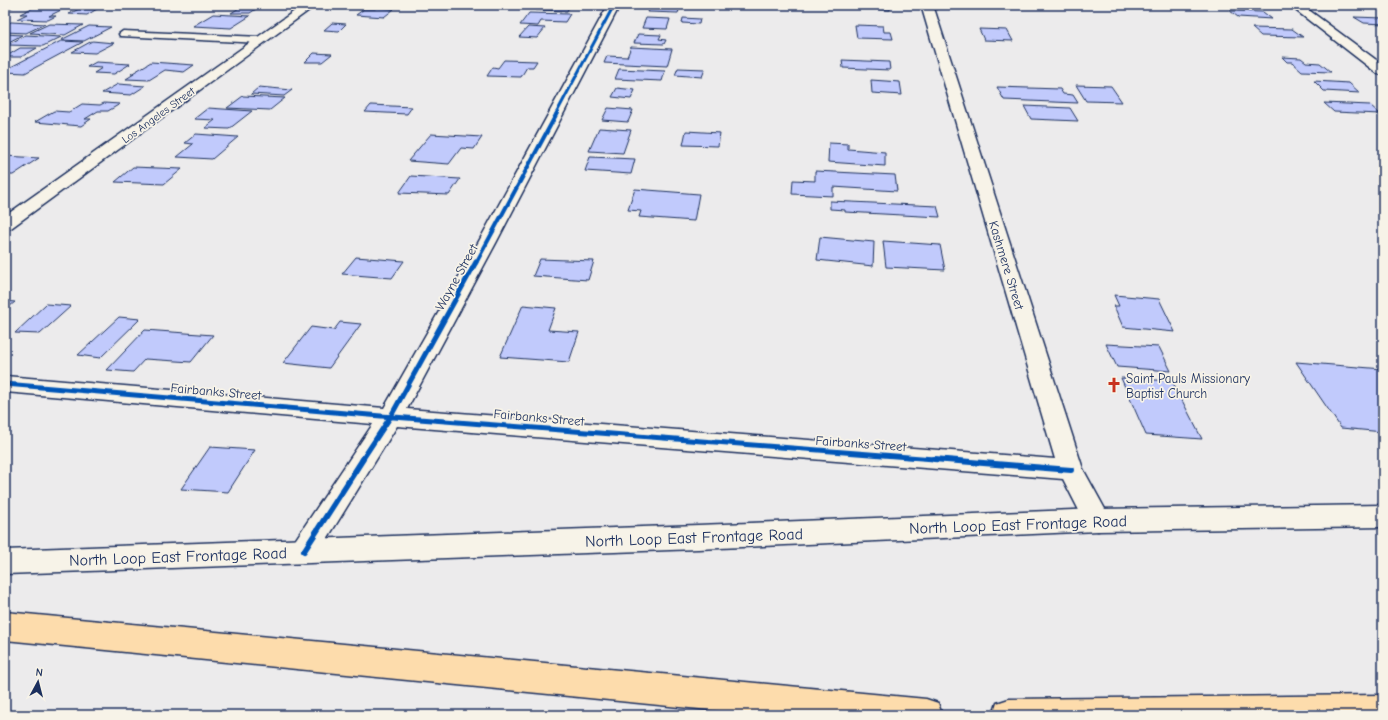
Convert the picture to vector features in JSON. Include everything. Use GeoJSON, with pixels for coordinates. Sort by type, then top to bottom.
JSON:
{"type":"FeatureCollection","features":[{"type":"Feature","properties":{"kind":"highway"},"geometry":{"type":"LineString","coordinates":[[5,626],[926,715]]}},
{"type":"Feature","properties":{"kind":"highway"},"geometry":{"type":"LineString","coordinates":[[1009,715],[1383,711]]}},
{"type":"Feature","properties":{"kind":"street","name":"Los Angeles Street"},"geometry":{"type":"LineString","coordinates":[[5,224],[310,5]]}},
{"type":"Feature","properties":{"kind":"street","name":"Wayne Street"},"geometry":{"type":"LineString","coordinates":[[304,551],[391,416],[487,243],[614,5]]}},
{"type":"Feature","properties":{"kind":"street","name":"Kashmere Street"},"geometry":{"type":"LineString","coordinates":[[926,5],[1070,470],[1098,520]]}},
{"type":"Feature","properties":{"kind":"street"},"geometry":{"type":"LineString","coordinates":[[1294,5],[1383,71]]}},
{"type":"Feature","properties":{"kind":"street","name":"Fairbanks Street"},"geometry":{"type":"LineString","coordinates":[[5,384],[1070,470]]}},
{"type":"Feature","properties":{"kind":"street","name":"North Loop East Frontage Road"},"geometry":{"type":"LineString","coordinates":[[5,562],[1098,520],[1383,516]]}},
{"type":"Feature","properties":{"kind":"lane"},"geometry":{"type":"LineString","coordinates":[[123,34],[262,40]]}},
{"type":"Feature","properties":{"kind":"building"},"geometry":{"type":"Polygon","coordinates":[[[40,5],[78,5],[74,7],[40,5]]]}},
{"type":"Feature","properties":{"kind":"building"},"geometry":{"type":"Polygon","coordinates":[[[244,5],[262,5],[250,13],[231,13],[244,5]]]}},
{"type":"Feature","properties":{"kind":"building"},"geometry":{"type":"Polygon","coordinates":[[[539,5],[570,5],[567,11],[536,10],[539,5]]]}},
{"type":"Feature","properties":{"kind":"building"},"geometry":{"type":"Polygon","coordinates":[[[651,5],[681,5],[678,13],[648,12],[651,5]]]}},
{"type":"Feature","properties":{"kind":"building"},"geometry":{"type":"Polygon","coordinates":[[[857,5],[890,5],[890,10],[857,8],[857,5]]]}},
{"type":"Feature","properties":{"kind":"building"},"geometry":{"type":"Polygon","coordinates":[[[34,7],[65,8],[49,16],[56,16],[48,20],[17,19],[27,14],[20,14],[34,7]]]}},
{"type":"Feature","properties":{"kind":"building"},"geometry":{"type":"Polygon","coordinates":[[[79,9],[97,9],[87,15],[69,14],[79,9]]]}},
{"type":"Feature","properties":{"kind":"building"},"geometry":{"type":"Polygon","coordinates":[[[364,9],[394,9],[384,17],[356,15],[364,9]]]}},
{"type":"Feature","properties":{"kind":"building"},"geometry":{"type":"Polygon","coordinates":[[[1230,11],[1263,12],[1272,19],[1238,17],[1230,11]]]}},
{"type":"Feature","properties":{"kind":"building"},"geometry":{"type":"Polygon","coordinates":[[[529,13],[570,14],[565,22],[541,21],[538,26],[520,25],[529,13]]]}},
{"type":"Feature","properties":{"kind":"building"},"geometry":{"type":"Polygon","coordinates":[[[213,14],[250,16],[231,28],[193,26],[213,14]]]}},
{"type":"Feature","properties":{"kind":"building"},"geometry":{"type":"Polygon","coordinates":[[[1354,17],[1383,18],[1383,24],[1364,23],[1354,17]]]}},
{"type":"Feature","properties":{"kind":"building"},"geometry":{"type":"Polygon","coordinates":[[[646,18],[670,19],[667,29],[642,28],[646,18]]]}},
{"type":"Feature","properties":{"kind":"building"},"geometry":{"type":"Polygon","coordinates":[[[683,18],[700,19],[699,24],[682,23],[683,18]]]}},
{"type":"Feature","properties":{"kind":"building"},"geometry":{"type":"Polygon","coordinates":[[[11,22],[45,24],[26,33],[5,32],[5,25],[11,22]]]}},
{"type":"Feature","properties":{"kind":"building"},"geometry":{"type":"Polygon","coordinates":[[[332,23],[346,24],[339,31],[324,30],[332,23]]]}},
{"type":"Feature","properties":{"kind":"building"},"geometry":{"type":"Polygon","coordinates":[[[49,24],[83,25],[65,35],[30,33],[49,24]]]}},
{"type":"Feature","properties":{"kind":"building"},"geometry":{"type":"Polygon","coordinates":[[[855,25],[883,26],[884,32],[891,32],[893,39],[857,38],[855,25]]]}},
{"type":"Feature","properties":{"kind":"building"},"geometry":{"type":"Polygon","coordinates":[[[89,26],[111,27],[84,41],[61,40],[89,26]]]}},
{"type":"Feature","properties":{"kind":"building"},"geometry":{"type":"Polygon","coordinates":[[[528,27],[545,28],[537,38],[519,37],[528,27]]]}},
{"type":"Feature","properties":{"kind":"building"},"geometry":{"type":"Polygon","coordinates":[[[1252,28],[1292,29],[1303,37],[1261,36],[1252,28]]]}},
{"type":"Feature","properties":{"kind":"building"},"geometry":{"type":"Polygon","coordinates":[[[979,29],[1007,30],[1013,41],[984,40],[979,29]]]}},
{"type":"Feature","properties":{"kind":"building"},"geometry":{"type":"Polygon","coordinates":[[[5,34],[22,35],[5,44],[5,34]]]}},
{"type":"Feature","properties":{"kind":"building"},"geometry":{"type":"Polygon","coordinates":[[[638,34],[661,35],[659,39],[666,40],[664,44],[634,43],[638,34]]]}},
{"type":"Feature","properties":{"kind":"building"},"geometry":{"type":"Polygon","coordinates":[[[26,35],[61,37],[43,46],[7,45],[26,35]]]}},
{"type":"Feature","properties":{"kind":"building"},"geometry":{"type":"Polygon","coordinates":[[[61,41],[83,42],[25,73],[5,72],[5,70],[61,41]]]}},
{"type":"Feature","properties":{"kind":"building"},"geometry":{"type":"Polygon","coordinates":[[[92,41],[114,43],[95,53],[72,52],[92,41]]]}},
{"type":"Feature","properties":{"kind":"building"},"geometry":{"type":"Polygon","coordinates":[[[631,47],[672,49],[667,66],[604,63],[607,56],[627,57],[631,47]]]}},
{"type":"Feature","properties":{"kind":"building"},"geometry":{"type":"Polygon","coordinates":[[[20,48],[37,48],[21,57],[5,57],[20,48]]]}},
{"type":"Feature","properties":{"kind":"building"},"geometry":{"type":"Polygon","coordinates":[[[314,53],[332,54],[322,62],[305,62],[314,53]]]}},
{"type":"Feature","properties":{"kind":"building"},"geometry":{"type":"Polygon","coordinates":[[[1282,57],[1301,58],[1306,62],[1320,63],[1331,72],[1302,71],[1292,62],[1287,62],[1282,57]]]}},
{"type":"Feature","properties":{"kind":"building"},"geometry":{"type":"Polygon","coordinates":[[[504,60],[537,61],[533,67],[527,67],[521,77],[487,76],[493,67],[498,68],[504,60]]]}},
{"type":"Feature","properties":{"kind":"building"},"geometry":{"type":"Polygon","coordinates":[[[842,60],[889,62],[890,70],[843,68],[842,60]]]}},
{"type":"Feature","properties":{"kind":"building"},"geometry":{"type":"Polygon","coordinates":[[[96,62],[130,64],[114,74],[94,73],[102,68],[87,67],[96,62]]]}},
{"type":"Feature","properties":{"kind":"building"},"geometry":{"type":"Polygon","coordinates":[[[151,62],[194,65],[184,72],[165,70],[149,80],[126,79],[134,74],[131,74],[151,62]]]}},
{"type":"Feature","properties":{"kind":"building"},"geometry":{"type":"Polygon","coordinates":[[[678,68],[705,69],[702,77],[675,75],[678,68]]]}},
{"type":"Feature","properties":{"kind":"building"},"geometry":{"type":"Polygon","coordinates":[[[619,69],[665,71],[662,81],[615,79],[619,69]]]}},
{"type":"Feature","properties":{"kind":"building"},"geometry":{"type":"Polygon","coordinates":[[[871,80],[900,82],[902,95],[872,93],[871,80]]]}},
{"type":"Feature","properties":{"kind":"building"},"geometry":{"type":"Polygon","coordinates":[[[1314,81],[1349,83],[1360,93],[1324,91],[1314,81]]]}},
{"type":"Feature","properties":{"kind":"building"},"geometry":{"type":"Polygon","coordinates":[[[118,84],[145,86],[131,95],[102,93],[118,84]]]}},
{"type":"Feature","properties":{"kind":"building"},"geometry":{"type":"Polygon","coordinates":[[[1076,85],[1111,86],[1122,102],[1086,101],[1076,85]]]}},
{"type":"Feature","properties":{"kind":"building"},"geometry":{"type":"Polygon","coordinates":[[[259,87],[292,90],[284,96],[251,94],[259,87]]]}},
{"type":"Feature","properties":{"kind":"building"},"geometry":{"type":"Polygon","coordinates":[[[997,87],[1060,89],[1063,94],[1073,95],[1078,103],[1004,100],[997,87]]]}},
{"type":"Feature","properties":{"kind":"building"},"geometry":{"type":"Polygon","coordinates":[[[617,88],[635,90],[631,99],[612,97],[617,88]]]}},
{"type":"Feature","properties":{"kind":"building"},"geometry":{"type":"Polygon","coordinates":[[[243,96],[285,98],[270,110],[227,108],[243,96]]]}},
{"type":"Feature","properties":{"kind":"building"},"geometry":{"type":"Polygon","coordinates":[[[104,103],[120,104],[108,111],[98,111],[85,119],[91,119],[81,126],[35,122],[54,111],[69,112],[82,104],[100,105],[104,103]]]}},
{"type":"Feature","properties":{"kind":"building"},"geometry":{"type":"Polygon","coordinates":[[[1324,103],[1370,105],[1380,114],[1334,112],[1324,103]]]}},
{"type":"Feature","properties":{"kind":"building"},"geometry":{"type":"Polygon","coordinates":[[[371,105],[412,107],[407,114],[365,112],[371,105]]]}},
{"type":"Feature","properties":{"kind":"building"},"geometry":{"type":"Polygon","coordinates":[[[1024,106],[1070,108],[1078,121],[1031,119],[1024,106]]]}},
{"type":"Feature","properties":{"kind":"building"},"geometry":{"type":"Polygon","coordinates":[[[208,108],[252,111],[229,129],[205,128],[215,120],[194,119],[208,108]]]}},
{"type":"Feature","properties":{"kind":"building"},"geometry":{"type":"Polygon","coordinates":[[[608,108],[633,110],[628,122],[602,120],[608,108]]]}},
{"type":"Feature","properties":{"kind":"building"},"geometry":{"type":"Polygon","coordinates":[[[599,128],[631,130],[623,153],[589,151],[599,128]]]}},
{"type":"Feature","properties":{"kind":"building"},"geometry":{"type":"Polygon","coordinates":[[[686,131],[720,133],[718,146],[683,145],[686,131]]]}},
{"type":"Feature","properties":{"kind":"building"},"geometry":{"type":"Polygon","coordinates":[[[196,134],[238,137],[212,159],[177,157],[193,144],[185,143],[196,134]]]}},
{"type":"Feature","properties":{"kind":"building"},"geometry":{"type":"Polygon","coordinates":[[[431,134],[482,137],[474,149],[461,148],[449,164],[408,161],[431,134]]]}},
{"type":"Feature","properties":{"kind":"building"},"geometry":{"type":"Polygon","coordinates":[[[829,143],[848,144],[848,149],[885,152],[885,166],[828,162],[829,143]]]}},
{"type":"Feature","properties":{"kind":"building"},"geometry":{"type":"Polygon","coordinates":[[[5,156],[39,158],[13,175],[5,175],[5,156]]]}},
{"type":"Feature","properties":{"kind":"building"},"geometry":{"type":"Polygon","coordinates":[[[590,157],[635,159],[631,174],[585,171],[590,157]]]}},
{"type":"Feature","properties":{"kind":"building"},"geometry":{"type":"Polygon","coordinates":[[[133,167],[182,169],[164,184],[115,182],[133,167]]]}},
{"type":"Feature","properties":{"kind":"building"},"geometry":{"type":"Polygon","coordinates":[[[815,171],[895,175],[897,191],[833,187],[833,196],[792,194],[793,180],[815,181],[815,171]]]}},
{"type":"Feature","properties":{"kind":"building"},"geometry":{"type":"Polygon","coordinates":[[[411,176],[460,179],[449,195],[399,193],[411,176]]]}},
{"type":"Feature","properties":{"kind":"building"},"geometry":{"type":"Polygon","coordinates":[[[635,189],[699,194],[694,221],[639,217],[641,211],[628,210],[635,189]]]}},
{"type":"Feature","properties":{"kind":"building"},"geometry":{"type":"Polygon","coordinates":[[[830,201],[937,206],[940,217],[845,212],[845,210],[830,209],[830,201]]]}},
{"type":"Feature","properties":{"kind":"building"},"geometry":{"type":"Polygon","coordinates":[[[820,237],[874,242],[873,266],[817,260],[820,237]]]}},
{"type":"Feature","properties":{"kind":"building"},"geometry":{"type":"Polygon","coordinates":[[[883,241],[940,245],[945,270],[886,267],[883,241]]]}},
{"type":"Feature","properties":{"kind":"building"},"geometry":{"type":"Polygon","coordinates":[[[356,257],[404,261],[392,278],[342,274],[356,257]]]}},
{"type":"Feature","properties":{"kind":"building"},"geometry":{"type":"Polygon","coordinates":[[[540,259],[594,261],[588,280],[533,276],[540,259]]]}},
{"type":"Feature","properties":{"kind":"building"},"geometry":{"type":"Polygon","coordinates":[[[1114,295],[1159,299],[1175,332],[1123,327],[1114,306],[1119,306],[1114,295]]]}},
{"type":"Feature","properties":{"kind":"building"},"geometry":{"type":"Polygon","coordinates":[[[5,301],[15,302],[5,310],[5,301]]]}},
{"type":"Feature","properties":{"kind":"building"},"geometry":{"type":"Polygon","coordinates":[[[46,304],[71,306],[40,334],[15,333],[46,304]]]}},
{"type":"Feature","properties":{"kind":"building"},"geometry":{"type":"Polygon","coordinates":[[[523,305],[556,308],[548,330],[579,332],[569,362],[500,357],[523,305]]]}},
{"type":"Feature","properties":{"kind":"building"},"geometry":{"type":"Polygon","coordinates":[[[119,317],[140,319],[100,358],[78,355],[119,317]]]}},
{"type":"Feature","properties":{"kind":"building"},"geometry":{"type":"Polygon","coordinates":[[[340,322],[361,324],[329,368],[283,363],[311,327],[334,330],[340,322]]]}},
{"type":"Feature","properties":{"kind":"building"},"geometry":{"type":"Polygon","coordinates":[[[145,330],[213,335],[191,362],[145,359],[133,372],[107,370],[145,330]]]}},
{"type":"Feature","properties":{"kind":"building"},"geometry":{"type":"Polygon","coordinates":[[[1106,344],[1159,347],[1171,371],[1117,367],[1106,344]]]}},
{"type":"Feature","properties":{"kind":"building"},"geometry":{"type":"Polygon","coordinates":[[[1296,362],[1383,369],[1383,432],[1341,428],[1296,362]]]}},
{"type":"Feature","properties":{"kind":"building"},"geometry":{"type":"Polygon","coordinates":[[[1121,378],[1172,381],[1202,439],[1146,435],[1121,378]]]}},
{"type":"Feature","properties":{"kind":"building"},"geometry":{"type":"Polygon","coordinates":[[[210,447],[255,450],[228,492],[181,489],[210,447]]]}},
{"type":"Feature","properties":{"kind":"cycle path"},"geometry":{"type":"LineString","coordinates":[[304,551],[391,416],[487,243],[614,5]]}},
{"type":"Feature","properties":{"kind":"cycle path"},"geometry":{"type":"LineString","coordinates":[[5,384],[381,416],[1071,470]]}},
{"type":"Feature","properties":{"kind":"place","name":"Saint Pauls Missionary Baptist Church"},"geometry":{"type":"Point","coordinates":[1114,385]}}]}
